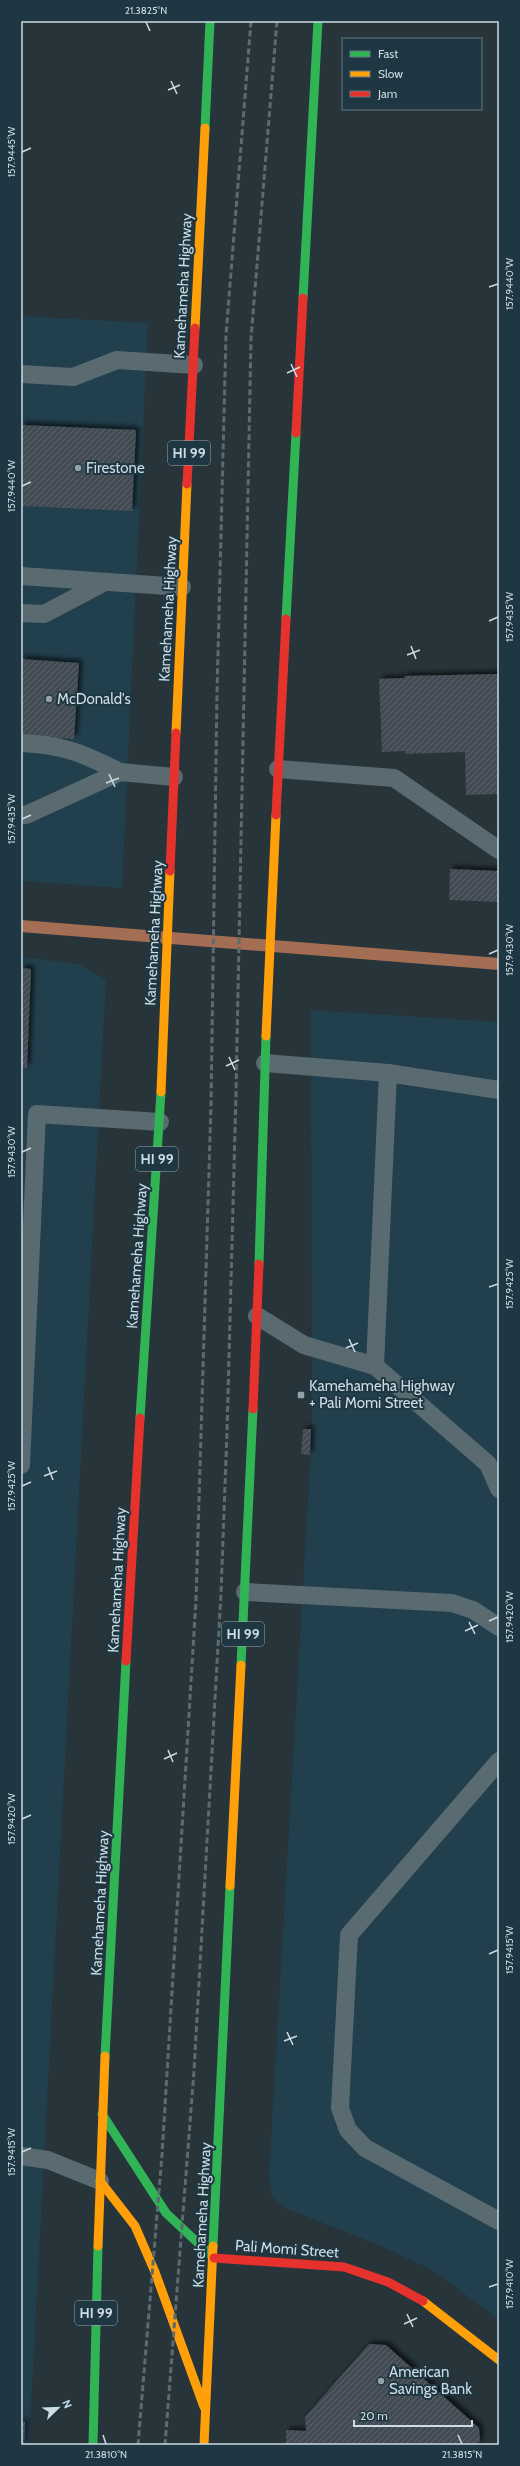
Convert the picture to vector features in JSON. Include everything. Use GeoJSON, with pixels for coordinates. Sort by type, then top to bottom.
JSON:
{"type":"FeatureCollection","features":[{"type":"Feature","properties":{"kind":"main road","name":"Kamehameha Highway"},"geometry":{"type":"LineString","coordinates":[[93,2445],[102,2114],[139,1428],[160,1122],[171,884],[182,587],[210,21]]}},
{"type":"Feature","properties":{"kind":"main road","name":"Kamehameha Highway"},"geometry":{"type":"LineString","coordinates":[[204,2445],[207,2416],[245,1592],[257,1316],[272,893],[318,21]]}},
{"type":"Feature","properties":{"kind":"main road"},"geometry":{"type":"LineString","coordinates":[[102,2114],[166,2213],[214,2258]]}},
{"type":"Feature","properties":{"kind":"main road"},"geometry":{"type":"LineString","coordinates":[[100,2180],[135,2226],[155,2272],[207,2416]]}},
{"type":"Feature","properties":{"kind":"main road","name":"Pali Momi Street"},"geometry":{"type":"LineString","coordinates":[[214,2258],[320,2264],[346,2268],[369,2275],[394,2284],[422,2299],[455,2323],[499,2360]]}},
{"type":"Feature","properties":{"kind":"lane"},"geometry":{"type":"LineString","coordinates":[[21,374],[73,377],[118,360],[194,365]]}},
{"type":"Feature","properties":{"kind":"lane"},"geometry":{"type":"LineString","coordinates":[[21,576],[103,583],[182,587]]}},
{"type":"Feature","properties":{"kind":"lane"},"geometry":{"type":"LineString","coordinates":[[21,613],[44,614],[103,583]]}},
{"type":"Feature","properties":{"kind":"lane"},"geometry":{"type":"LineString","coordinates":[[21,743],[52,745],[80,752],[120,772],[174,777]]}},
{"type":"Feature","properties":{"kind":"lane"},"geometry":{"type":"LineString","coordinates":[[278,769],[394,778],[499,850]]}},
{"type":"Feature","properties":{"kind":"lane"},"geometry":{"type":"LineString","coordinates":[[21,815],[26,815],[120,772]]}},
{"type":"Feature","properties":{"kind":"lane"},"geometry":{"type":"LineString","coordinates":[[265,1063],[388,1074],[499,1090]]}},
{"type":"Feature","properties":{"kind":"lane"},"geometry":{"type":"LineString","coordinates":[[375,1366],[388,1074]]}},
{"type":"Feature","properties":{"kind":"lane"},"geometry":{"type":"LineString","coordinates":[[21,1465],[29,1114],[160,1122]]}},
{"type":"Feature","properties":{"kind":"lane"},"geometry":{"type":"LineString","coordinates":[[257,1316],[304,1345],[375,1366],[488,1464],[499,1489]]}},
{"type":"Feature","properties":{"kind":"lane"},"geometry":{"type":"LineString","coordinates":[[245,1592],[452,1603],[473,1610],[499,1627]]}},
{"type":"Feature","properties":{"kind":"lane"},"geometry":{"type":"LineString","coordinates":[[499,1761],[349,1935],[340,2108],[348,2130],[365,2148],[499,2221]]}},
{"type":"Feature","properties":{"kind":"lane"},"geometry":{"type":"LineString","coordinates":[[21,2156],[48,2160],[100,2180]]}},
{"type":"Feature","properties":{"kind":"shaded area"},"geometry":{"type":"Polygon","coordinates":[[[21,316],[148,323],[122,888],[21,881],[21,316]]]}},
{"type":"Feature","properties":{"kind":"shaded area"},"geometry":{"type":"Polygon","coordinates":[[[21,957],[80,964],[106,980],[29,2445],[21,2445],[21,957]]]}},
{"type":"Feature","properties":{"kind":"shaded area"},"geometry":{"type":"Polygon","coordinates":[[[311,1010],[499,1022],[499,2320],[434,2271],[381,2246],[283,2207],[272,2196],[269,2175],[312,1429],[311,1010]]]}},
{"type":"Feature","properties":{"kind":"building","name":"Firestone"},"geometry":{"type":"Polygon","coordinates":[[[21,425],[136,430],[132,511],[21,506],[21,425]]]}},
{"type":"Feature","properties":{"kind":"building","name":"McDonald's"},"geometry":{"type":"Polygon","coordinates":[[[21,659],[79,663],[74,739],[21,736],[21,659]]]}},
{"type":"Feature","properties":{"kind":"building"},"geometry":{"type":"Polygon","coordinates":[[[499,674],[499,794],[466,795],[465,752],[405,754],[406,751],[382,752],[379,679],[405,678],[404,676],[499,674]]]}},
{"type":"Feature","properties":{"kind":"building"},"geometry":{"type":"Polygon","coordinates":[[[450,869],[499,871],[499,902],[449,900],[450,869]]]}},
{"type":"Feature","properties":{"kind":"building"},"geometry":{"type":"Polygon","coordinates":[[[21,968],[31,969],[27,1068],[21,1067],[21,968]]]}},
{"type":"Feature","properties":{"kind":"building"},"geometry":{"type":"Polygon","coordinates":[[[303,1429],[311,1429],[310,1455],[301,1454],[303,1429]]]}},
{"type":"Feature","properties":{"kind":"building","name":"American Savings Bank"},"geometry":{"type":"Polygon","coordinates":[[[369,2344],[386,2345],[479,2428],[480,2441],[476,2445],[286,2445],[286,2430],[306,2431],[305,2417],[369,2344]]]}},
{"type":"Feature","properties":{"kind":"building"},"geometry":{"type":"Polygon","coordinates":[[[21,2422],[25,2422],[24,2445],[21,2445],[21,2422]]]}},
{"type":"Feature","properties":{"kind":"waterway"},"geometry":{"type":"LineString","coordinates":[[21,926],[499,964]]}},
{"type":"Feature","properties":{"kind":"railway"},"geometry":{"type":"LineString","coordinates":[[138,2445],[162,2155],[196,1600],[211,1104],[217,693],[226,335],[251,21]]}},
{"type":"Feature","properties":{"kind":"railway"},"geometry":{"type":"LineString","coordinates":[[165,2445],[194,2071],[221,1593],[236,1093],[251,338],[277,21]]}},
{"type":"Feature","properties":{"kind":"traffic: fast"},"geometry":{"type":"LineString","coordinates":[[205,128],[210,21]]}},
{"type":"Feature","properties":{"kind":"traffic: fast"},"geometry":{"type":"LineString","coordinates":[[303,298],[318,21]]}},
{"type":"Feature","properties":{"kind":"traffic: fast"},"geometry":{"type":"LineString","coordinates":[[286,619],[296,433]]}},
{"type":"Feature","properties":{"kind":"traffic: fast"},"geometry":{"type":"LineString","coordinates":[[259,1264],[266,1036]]}},
{"type":"Feature","properties":{"kind":"traffic: fast"},"geometry":{"type":"LineString","coordinates":[[140,1418],[161,1092]]}},
{"type":"Feature","properties":{"kind":"traffic: fast"},"geometry":{"type":"LineString","coordinates":[[241,1665],[253,1409]]}},
{"type":"Feature","properties":{"kind":"traffic: fast"},"geometry":{"type":"LineString","coordinates":[[105,2056],[126,1661]]}},
{"type":"Feature","properties":{"kind":"traffic: fast"},"geometry":{"type":"LineString","coordinates":[[213,2246],[230,1886]]}},
{"type":"Feature","properties":{"kind":"traffic: fast"},"geometry":{"type":"LineString","coordinates":[[102,2114],[166,2213],[214,2258]]}},
{"type":"Feature","properties":{"kind":"traffic: fast"},"geometry":{"type":"LineString","coordinates":[[93,2445],[98,2246]]}},
{"type":"Feature","properties":{"kind":"traffic: slow"},"geometry":{"type":"LineString","coordinates":[[195,328],[205,128]]}},
{"type":"Feature","properties":{"kind":"traffic: slow"},"geometry":{"type":"LineString","coordinates":[[176,733],[187,484]]}},
{"type":"Feature","properties":{"kind":"traffic: slow"},"geometry":{"type":"LineString","coordinates":[[266,1036],[276,815]]}},
{"type":"Feature","properties":{"kind":"traffic: slow"},"geometry":{"type":"LineString","coordinates":[[161,1092],[170,871]]}},
{"type":"Feature","properties":{"kind":"traffic: slow"},"geometry":{"type":"LineString","coordinates":[[230,1886],[241,1665]]}},
{"type":"Feature","properties":{"kind":"traffic: slow"},"geometry":{"type":"LineString","coordinates":[[98,2246],[105,2056]]}},
{"type":"Feature","properties":{"kind":"traffic: slow"},"geometry":{"type":"LineString","coordinates":[[100,2181],[135,2226],[155,2272],[204,2407]]}},
{"type":"Feature","properties":{"kind":"traffic: slow"},"geometry":{"type":"LineString","coordinates":[[204,2445],[213,2246]]}},
{"type":"Feature","properties":{"kind":"traffic: slow"},"geometry":{"type":"LineString","coordinates":[[423,2301],[499,2360]]}},
{"type":"Feature","properties":{"kind":"traffic: jam"},"geometry":{"type":"LineString","coordinates":[[296,433],[303,298]]}},
{"type":"Feature","properties":{"kind":"traffic: jam"},"geometry":{"type":"LineString","coordinates":[[187,484],[195,328]]}},
{"type":"Feature","properties":{"kind":"traffic: jam"},"geometry":{"type":"LineString","coordinates":[[276,815],[286,619]]}},
{"type":"Feature","properties":{"kind":"traffic: jam"},"geometry":{"type":"LineString","coordinates":[[170,871],[176,733]]}},
{"type":"Feature","properties":{"kind":"traffic: jam"},"geometry":{"type":"LineString","coordinates":[[253,1409],[259,1264]]}},
{"type":"Feature","properties":{"kind":"traffic: jam"},"geometry":{"type":"LineString","coordinates":[[126,1661],[140,1418]]}},
{"type":"Feature","properties":{"kind":"traffic: jam"},"geometry":{"type":"LineString","coordinates":[[214,2258],[344,2267],[388,2282],[423,2301]]}},
{"type":"Feature","properties":{"kind":"place","name":"Firestone"},"geometry":{"type":"Point","coordinates":[78,468]}},
{"type":"Feature","properties":{"kind":"place","name":"McDonald's"},"geometry":{"type":"Point","coordinates":[49,699]}},
{"type":"Feature","properties":{"kind":"place","name":"Kamehameha Highway + Pali Momi Street"},"geometry":{"type":"Point","coordinates":[301,1395]}},
{"type":"Feature","properties":{"kind":"place","name":"American Savings Bank"},"geometry":{"type":"Point","coordinates":[381,2381]}}]}
